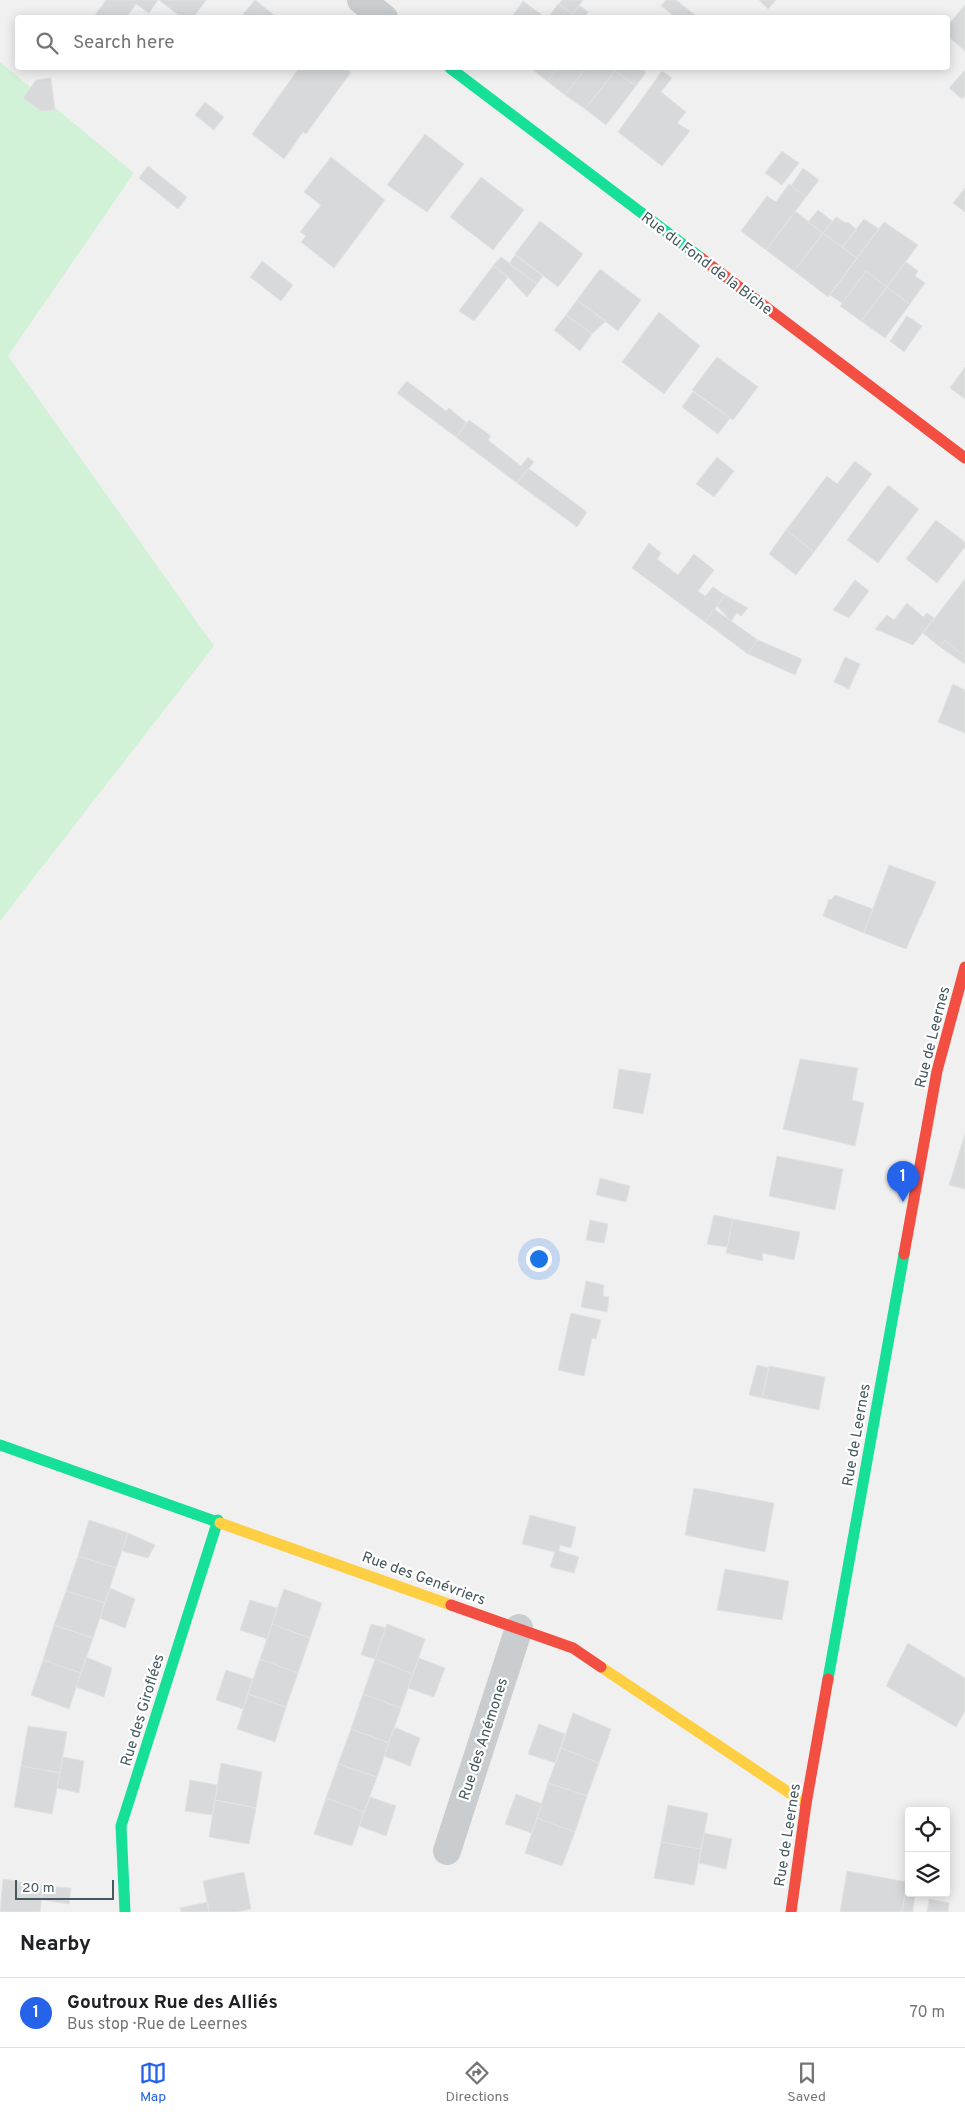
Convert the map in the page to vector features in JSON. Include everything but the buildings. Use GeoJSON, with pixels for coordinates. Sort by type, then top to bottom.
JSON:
{"type":"FeatureCollection","features":[{"type":"Feature","properties":{"kind":"street"},"geometry":{"type":"LineString","coordinates":[[360,0],[380,15]]}},
{"type":"Feature","properties":{"kind":"street","name":"Rue du Fond de la Biche"},"geometry":{"type":"LineString","coordinates":[[453,70],[965,458]]}},
{"type":"Feature","properties":{"kind":"street","name":"Rue de Leernes"},"geometry":{"type":"LineString","coordinates":[[791,1912],[806,1804],[936,1070],[965,967]]}},
{"type":"Feature","properties":{"kind":"street","name":"Rue des Genévriers"},"geometry":{"type":"LineString","coordinates":[[0,1445],[218,1520],[573,1648],[806,1804]]}},
{"type":"Feature","properties":{"kind":"street","name":"Rue des Giroflées"},"geometry":{"type":"LineString","coordinates":[[124,1912],[121,1826],[218,1520]]}},
{"type":"Feature","properties":{"kind":"street","name":"Rue des Anémones"},"geometry":{"type":"LineString","coordinates":[[447,1850],[519,1628]]}},
{"type":"Feature","properties":{"kind":"green space"},"geometry":{"type":"Polygon","coordinates":[[[0,62],[134,173],[8,356],[214,646],[0,921],[0,62]]]}},
{"type":"Feature","properties":{"kind":"traffic: fast"},"geometry":{"type":"LineString","coordinates":[[453,70],[701,258]]}},
{"type":"Feature","properties":{"kind":"traffic: fast"},"geometry":{"type":"LineString","coordinates":[[828,1679],[904,1254]]}},
{"type":"Feature","properties":{"kind":"traffic: fast"},"geometry":{"type":"LineString","coordinates":[[0,1445],[220,1523]]}},
{"type":"Feature","properties":{"kind":"traffic: fast"},"geometry":{"type":"LineString","coordinates":[[125,1912],[121,1826],[218,1520]]}},
{"type":"Feature","properties":{"kind":"traffic: slow"},"geometry":{"type":"LineString","coordinates":[[220,1523],[451,1605]]}},
{"type":"Feature","properties":{"kind":"traffic: slow"},"geometry":{"type":"LineString","coordinates":[[601,1667],[806,1804]]}},
{"type":"Feature","properties":{"kind":"traffic: jam"},"geometry":{"type":"LineString","coordinates":[[701,258],[965,458]]}},
{"type":"Feature","properties":{"kind":"traffic: jam"},"geometry":{"type":"LineString","coordinates":[[904,1254],[937,1071],[965,967]]}},
{"type":"Feature","properties":{"kind":"traffic: jam"},"geometry":{"type":"LineString","coordinates":[[451,1605],[573,1648],[601,1667]]}},
{"type":"Feature","properties":{"kind":"traffic: jam"},"geometry":{"type":"LineString","coordinates":[[791,1912],[806,1804],[828,1679]]}},
{"type":"Feature","properties":{"kind":"place","name":"Goutroux Rue des Alliés"},"geometry":{"type":"Point","coordinates":[903,1202]}}]}
